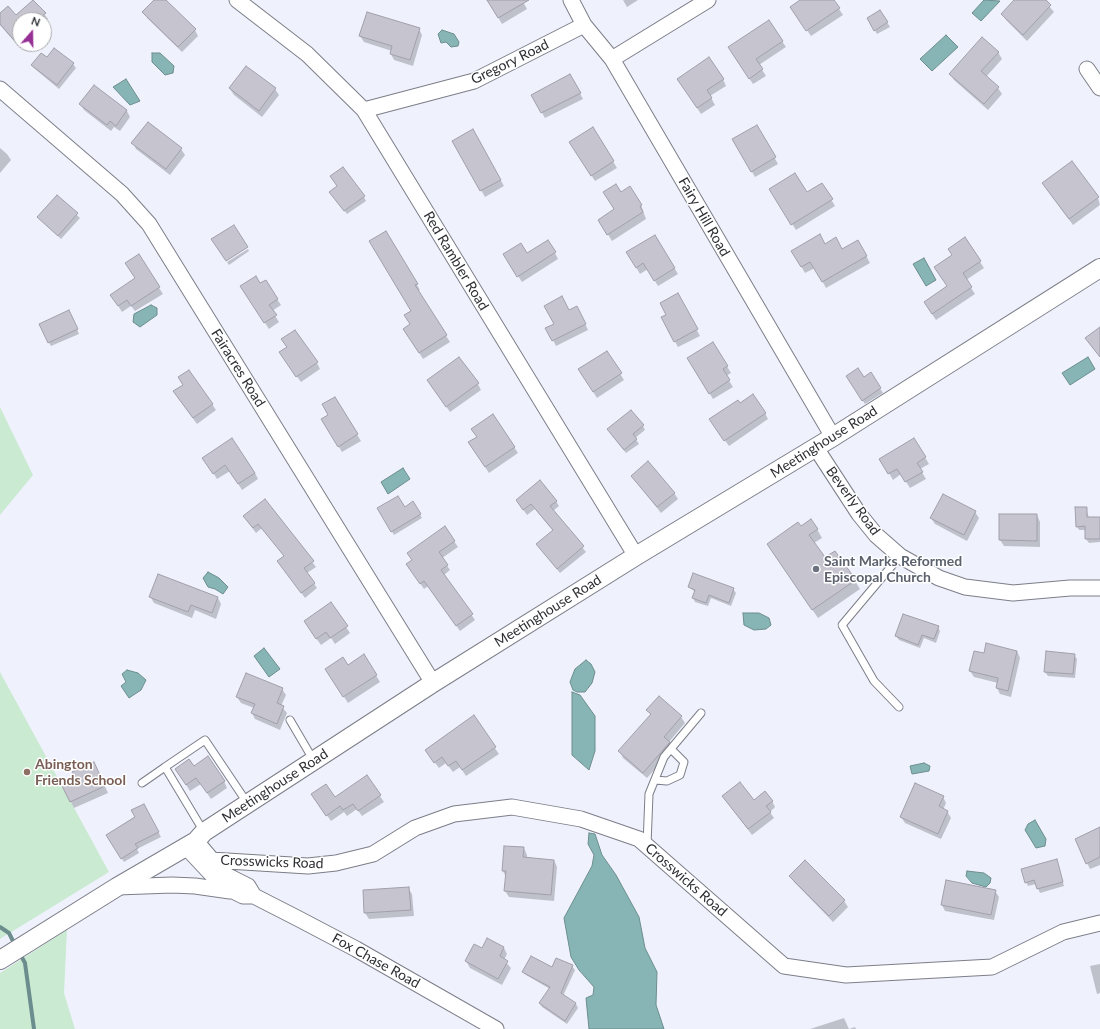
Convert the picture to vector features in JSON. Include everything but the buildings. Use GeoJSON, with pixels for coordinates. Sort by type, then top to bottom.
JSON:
{"type":"FeatureCollection","features":[{"type":"Feature","properties":{"kind":"street","name":"Red Rambler Road"},"geometry":{"type":"LineString","coordinates":[[237,0],[307,54],[364,110],[636,556]]}},
{"type":"Feature","properties":{"kind":"street","name":"Fairy Hill Road"},"geometry":{"type":"LineString","coordinates":[[571,0],[584,25],[612,59],[833,437]]}},
{"type":"Feature","properties":{"kind":"street"},"geometry":{"type":"LineString","coordinates":[[612,59],[708,0]]}},
{"type":"Feature","properties":{"kind":"street","name":"Gregory Road"},"geometry":{"type":"LineString","coordinates":[[364,110],[474,81],[584,25]]}},
{"type":"Feature","properties":{"kind":"street"},"geometry":{"type":"LineString","coordinates":[[1087,69],[1100,88]]}},
{"type":"Feature","properties":{"kind":"street","name":"Fairacres Road"},"geometry":{"type":"LineString","coordinates":[[0,89],[122,194],[149,224],[433,683]]}},
{"type":"Feature","properties":{"kind":"street","name":"Meetinghouse Road"},"geometry":{"type":"LineString","coordinates":[[0,960],[196,840],[248,804],[433,683],[636,556],[816,448],[1100,268]]}},
{"type":"Feature","properties":{"kind":"street","name":"Beverly Road"},"geometry":{"type":"LineString","coordinates":[[816,448],[860,514],[876,535],[900,556],[939,578],[965,587],[1013,593],[1070,588],[1100,588]]}},
{"type":"Feature","properties":{"kind":"street","name":"Crosswicks Road"},"geometry":{"type":"LineString","coordinates":[[211,860],[308,866],[336,863],[373,854],[415,828],[454,814],[512,808],[581,819],[640,839],[784,966],[846,974],[992,968],[1063,932],[1100,923]]}},
{"type":"Feature","properties":{"kind":"street","name":"Fox Chase Road"},"geometry":{"type":"LineString","coordinates":[[196,840],[211,860],[228,876],[248,886],[254,896]]}},
{"type":"Feature","properties":{"kind":"street","name":"Fox Chase Road"},"geometry":{"type":"LineString","coordinates":[[196,840],[216,880],[233,891],[243,896],[254,896],[356,949],[496,1029]]}},
{"type":"Feature","properties":{"kind":"street","name":"Fox Chase Road"},"geometry":{"type":"LineString","coordinates":[[117,887],[156,885],[195,886],[233,891]]}},
{"type":"Feature","properties":{"kind":"lane"},"geometry":{"type":"LineString","coordinates":[[899,707],[874,681],[842,625],[900,556]]}},
{"type":"Feature","properties":{"kind":"lane"},"geometry":{"type":"LineString","coordinates":[[646,845],[649,794],[664,757],[701,713]]}},
{"type":"Feature","properties":{"kind":"lane"},"geometry":{"type":"LineString","coordinates":[[290,720],[314,761]]}},
{"type":"Feature","properties":{"kind":"lane"},"geometry":{"type":"LineString","coordinates":[[142,783],[205,740],[248,804]]}},
{"type":"Feature","properties":{"kind":"lane"},"geometry":{"type":"LineString","coordinates":[[655,780],[667,781],[680,775],[684,762],[671,749]]}},
{"type":"Feature","properties":{"kind":"lane"},"geometry":{"type":"LineString","coordinates":[[164,768],[196,840]]}},
{"type":"Feature","properties":{"kind":"shaded area"},"geometry":{"type":"Polygon","coordinates":[[[984,0],[1000,1],[981,21],[972,13],[984,0]]]}},
{"type":"Feature","properties":{"kind":"shaded area"},"geometry":{"type":"Polygon","coordinates":[[[442,30],[454,34],[459,42],[458,46],[451,47],[446,42],[441,43],[438,34],[442,30]]]}},
{"type":"Feature","properties":{"kind":"shaded area"},"geometry":{"type":"Polygon","coordinates":[[[946,35],[958,47],[932,71],[920,59],[946,35]]]}},
{"type":"Feature","properties":{"kind":"shaded area"},"geometry":{"type":"Polygon","coordinates":[[[152,53],[160,53],[174,66],[173,73],[165,75],[152,62],[152,53]]]}},
{"type":"Feature","properties":{"kind":"shaded area"},"geometry":{"type":"Polygon","coordinates":[[[126,79],[140,101],[130,105],[113,87],[126,79]]]}},
{"type":"Feature","properties":{"kind":"shaded area"},"geometry":{"type":"Polygon","coordinates":[[[924,258],[936,280],[926,286],[913,264],[924,258]]]}},
{"type":"Feature","properties":{"kind":"shaded area"},"geometry":{"type":"Polygon","coordinates":[[[151,305],[157,308],[157,315],[140,327],[133,322],[134,314],[151,305]]]}},
{"type":"Feature","properties":{"kind":"shaded area"},"geometry":{"type":"Polygon","coordinates":[[[1088,357],[1095,369],[1070,385],[1062,373],[1088,357]]]}},
{"type":"Feature","properties":{"kind":"shaded area"},"geometry":{"type":"Polygon","coordinates":[[[0,407],[33,475],[0,515],[0,407]]]}},
{"type":"Feature","properties":{"kind":"shaded area"},"geometry":{"type":"Polygon","coordinates":[[[403,468],[410,479],[388,494],[381,482],[403,468]]]}},
{"type":"Feature","properties":{"kind":"shaded area"},"geometry":{"type":"Polygon","coordinates":[[[208,572],[219,578],[228,587],[223,594],[208,587],[203,578],[208,572]]]}},
{"type":"Feature","properties":{"kind":"shaded area"},"geometry":{"type":"Polygon","coordinates":[[[743,613],[759,613],[769,618],[771,625],[766,629],[754,630],[744,625],[743,613]]]}},
{"type":"Feature","properties":{"kind":"shaded area"},"geometry":{"type":"Polygon","coordinates":[[[264,648],[280,669],[269,677],[254,656],[264,648]]]}},
{"type":"Feature","properties":{"kind":"shaded area"},"geometry":{"type":"Polygon","coordinates":[[[586,660],[591,664],[595,672],[592,683],[585,692],[577,692],[573,690],[570,682],[575,669],[586,660]]]}},
{"type":"Feature","properties":{"kind":"shaded area"},"geometry":{"type":"Polygon","coordinates":[[[127,670],[138,673],[146,680],[141,690],[129,698],[121,686],[126,682],[122,674],[127,670]]]}},
{"type":"Feature","properties":{"kind":"shaded area","name":"Abington Friends School"},"geometry":{"type":"Polygon","coordinates":[[[0,672],[109,872],[0,939],[0,672]]]}},
{"type":"Feature","properties":{"kind":"shaded area"},"geometry":{"type":"Polygon","coordinates":[[[572,692],[580,695],[595,716],[595,751],[589,770],[572,755],[572,692]]]}},
{"type":"Feature","properties":{"kind":"shaded area"},"geometry":{"type":"Polygon","coordinates":[[[924,763],[930,766],[929,771],[912,774],[910,766],[924,763]]]}},
{"type":"Feature","properties":{"kind":"shaded area"},"geometry":{"type":"Polygon","coordinates":[[[1035,820],[1046,839],[1045,846],[1036,848],[1025,830],[1028,824],[1035,820]]]}},
{"type":"Feature","properties":{"kind":"shaded area"},"geometry":{"type":"Polygon","coordinates":[[[589,833],[595,834],[602,855],[616,875],[639,917],[645,948],[657,972],[656,1005],[664,1029],[589,1029],[586,998],[593,995],[594,987],[579,970],[571,957],[564,918],[592,866],[594,855],[588,844],[589,833]]]}},
{"type":"Feature","properties":{"kind":"shaded area"},"geometry":{"type":"Polygon","coordinates":[[[967,871],[984,873],[991,878],[990,883],[986,887],[972,883],[966,876],[967,871]]]}},
{"type":"Feature","properties":{"kind":"shaded area"},"geometry":{"type":"Polygon","coordinates":[[[67,930],[64,993],[75,1029],[0,1029],[0,973],[67,930]]]}},
{"type":"Feature","properties":{"kind":"waterway"},"geometry":{"type":"LineString","coordinates":[[0,927],[9,933],[15,945]]}},
{"type":"Feature","properties":{"kind":"waterway"},"geometry":{"type":"LineString","coordinates":[[19,952],[25,963],[34,1029]]}},
{"type":"Feature","properties":{"kind":"place","name":"Saint Marks Reformed Episcopal Church"},"geometry":{"type":"Point","coordinates":[816,569]}},
{"type":"Feature","properties":{"kind":"place","name":"Abington Friends School"},"geometry":{"type":"Point","coordinates":[27,772]}}]}
